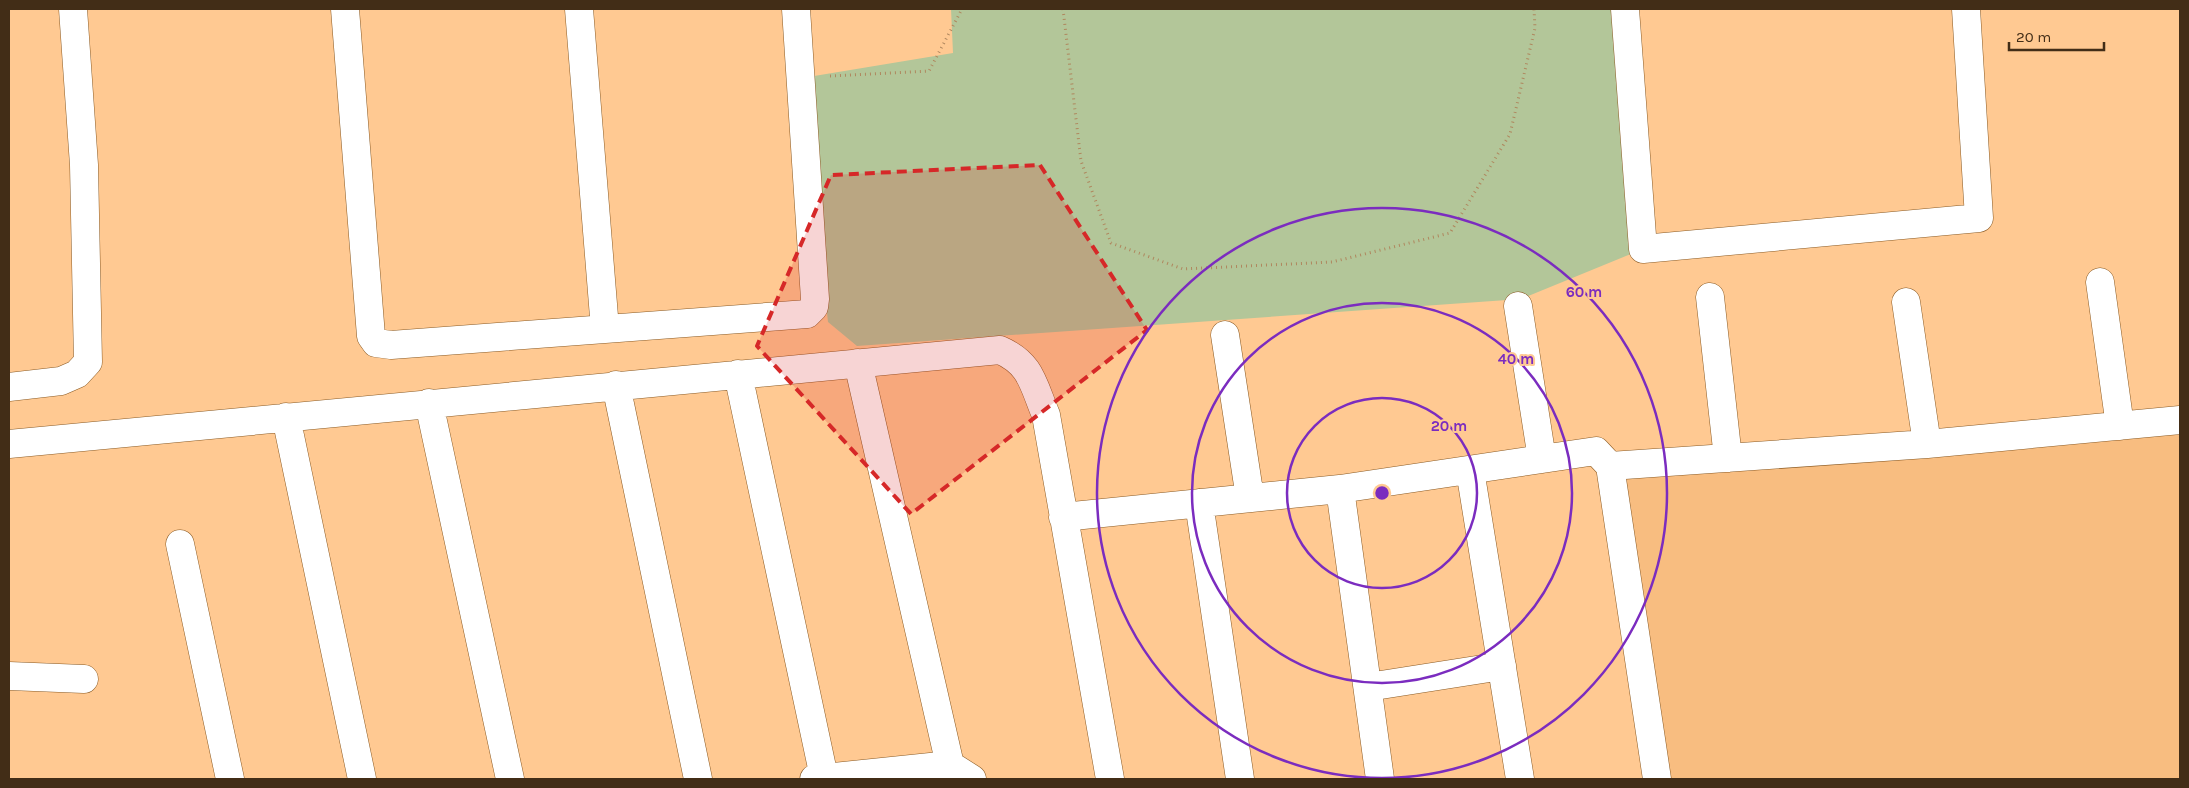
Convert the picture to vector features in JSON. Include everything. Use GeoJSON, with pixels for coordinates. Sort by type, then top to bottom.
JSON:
{"type":"FeatureCollection","features":[{"type":"Feature","properties":{"kind":"street"},"geometry":{"type":"LineString","coordinates":[[9,387],[61,381],[77,374],[88,362],[84,165],[73,9]]}},
{"type":"Feature","properties":{"kind":"street"},"geometry":{"type":"LineString","coordinates":[[345,9],[371,329],[376,343],[392,345],[807,314],[814,307],[802,78],[796,9]]}},
{"type":"Feature","properties":{"kind":"street"},"geometry":{"type":"LineString","coordinates":[[579,9],[606,329]]}},
{"type":"Feature","properties":{"kind":"street"},"geometry":{"type":"LineString","coordinates":[[1625,9],[1643,249],[1979,218],[1966,9]]}},
{"type":"Feature","properties":{"kind":"street"},"geometry":{"type":"LineString","coordinates":[[2100,282],[2120,426]]}},
{"type":"Feature","properties":{"kind":"street"},"geometry":{"type":"LineString","coordinates":[[1710,297],[1728,458]]}},
{"type":"Feature","properties":{"kind":"street"},"geometry":{"type":"LineString","coordinates":[[1906,302],[1927,444]]}},
{"type":"Feature","properties":{"kind":"street"},"geometry":{"type":"LineString","coordinates":[[1518,306],[1542,459]]}},
{"type":"Feature","properties":{"kind":"street"},"geometry":{"type":"LineString","coordinates":[[1226,334],[1250,498]]}},
{"type":"Feature","properties":{"kind":"street"},"geometry":{"type":"LineString","coordinates":[[9,444],[1000,350],[1015,356],[1026,367],[1046,415],[1110,779]]}},
{"type":"Feature","properties":{"kind":"street"},"geometry":{"type":"LineString","coordinates":[[738,374],[819,778],[961,772],[858,363]]}},
{"type":"Feature","properties":{"kind":"street"},"geometry":{"type":"LineString","coordinates":[[616,385],[698,779]]}},
{"type":"Feature","properties":{"kind":"street"},"geometry":{"type":"LineString","coordinates":[[429,403],[510,779]]}},
{"type":"Feature","properties":{"kind":"street"},"geometry":{"type":"LineString","coordinates":[[286,417],[362,779]]}},
{"type":"Feature","properties":{"kind":"street"},"geometry":{"type":"LineString","coordinates":[[1610,466],[1927,444],[2180,420]]}},
{"type":"Feature","properties":{"kind":"street"},"geometry":{"type":"LineString","coordinates":[[1063,517],[1340,489],[1596,451],[1610,466],[1657,779]]}},
{"type":"Feature","properties":{"kind":"street"},"geometry":{"type":"LineString","coordinates":[[1470,470],[1520,779]]}},
{"type":"Feature","properties":{"kind":"street"},"geometry":{"type":"LineString","coordinates":[[1340,489],[1380,779]]}},
{"type":"Feature","properties":{"kind":"street"},"geometry":{"type":"LineString","coordinates":[[1199,503],[1240,779]]}},
{"type":"Feature","properties":{"kind":"street"},"geometry":{"type":"LineString","coordinates":[[180,544],[230,779]]}},
{"type":"Feature","properties":{"kind":"street"},"geometry":{"type":"LineString","coordinates":[[1368,687],[1502,666]]}},
{"type":"Feature","properties":{"kind":"street"},"geometry":{"type":"LineString","coordinates":[[9,676],[84,679]]}},
{"type":"Feature","properties":{"kind":"path"},"geometry":{"type":"LineString","coordinates":[[802,78],[929,71],[962,9]]}},
{"type":"Feature","properties":{"kind":"path"},"geometry":{"type":"LineString","coordinates":[[1063,9],[1081,161],[1111,243],[1183,269],[1332,262],[1450,233],[1510,134],[1535,28],[1534,9]]}},
{"type":"Feature","properties":{"kind":"highlighted area"},"geometry":{"type":"Polygon","coordinates":[[[1040,165],[1147,330],[911,514],[757,346],[831,175],[1040,165]]]}},
{"type":"Feature","properties":{"kind":"shaded area"},"geometry":{"type":"Polygon","coordinates":[[[2180,423],[2180,779],[1657,779],[1610,466],[2180,423]]]}},
{"type":"Feature","properties":{"kind":"green space"},"geometry":{"type":"Polygon","coordinates":[[[951,9],[1625,9],[1643,249],[1521,299],[857,346],[828,322],[802,78],[953,53],[951,9]]]}}]}
